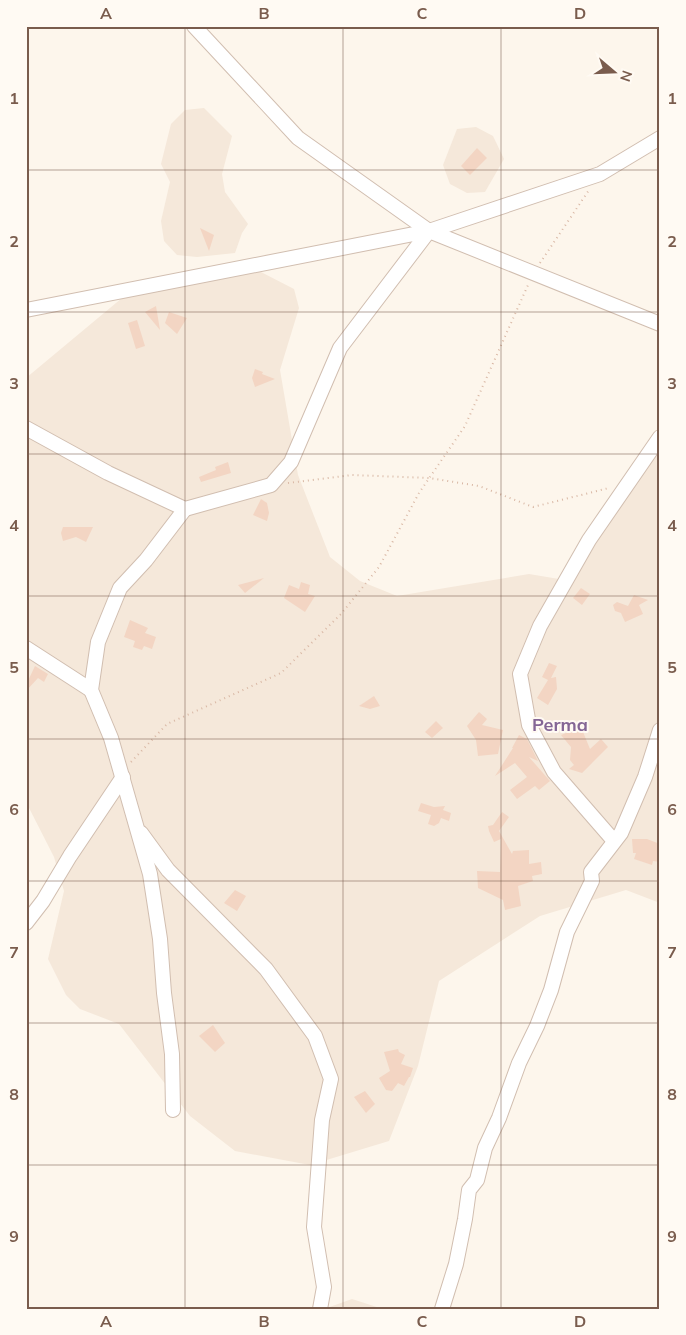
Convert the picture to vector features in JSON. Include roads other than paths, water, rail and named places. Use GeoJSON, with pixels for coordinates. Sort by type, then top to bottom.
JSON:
{"type":"FeatureCollection","features":[{"type":"Feature","properties":{"kind":"street"},"geometry":{"type":"LineString","coordinates":[[194,26],[298,138],[428,232],[660,324]]}},
{"type":"Feature","properties":{"kind":"street"},"geometry":{"type":"LineString","coordinates":[[26,310],[428,232],[600,174],[660,138]]}},
{"type":"Feature","properties":{"kind":"street"},"geometry":{"type":"LineString","coordinates":[[173,1110],[172,1054],[164,993],[160,938],[150,874],[111,738],[91,690],[98,642],[120,588],[146,560],[185,509],[271,485],[291,462],[340,348],[428,232]]}},
{"type":"Feature","properties":{"kind":"street"},"geometry":{"type":"LineString","coordinates":[[26,428],[108,473],[185,509]]}},
{"type":"Feature","properties":{"kind":"street"},"geometry":{"type":"LineString","coordinates":[[614,841],[554,772],[530,725],[520,674],[540,626],[589,540],[660,437]]}},
{"type":"Feature","properties":{"kind":"street"},"geometry":{"type":"LineString","coordinates":[[26,648],[91,690]]}},
{"type":"Feature","properties":{"kind":"street"},"geometry":{"type":"LineString","coordinates":[[442,1309],[456,1264],[466,1219],[469,1190],[477,1180],[485,1148],[499,1118],[519,1063],[552,990],[567,932],[592,881],[590,872],[620,833],[645,777],[660,730]]}},
{"type":"Feature","properties":{"kind":"street"},"geometry":{"type":"LineString","coordinates":[[26,923],[43,901],[70,856],[123,777]]}},
{"type":"Feature","properties":{"kind":"street"},"geometry":{"type":"LineString","coordinates":[[137,827],[168,870],[266,969],[315,1036],[331,1079],[322,1120],[314,1227],[324,1287],[320,1309]]}},
{"type":"Feature","properties":{"kind":"district","name":"Perma"},"geometry":{"type":"Point","coordinates":[560,724]}}]}
